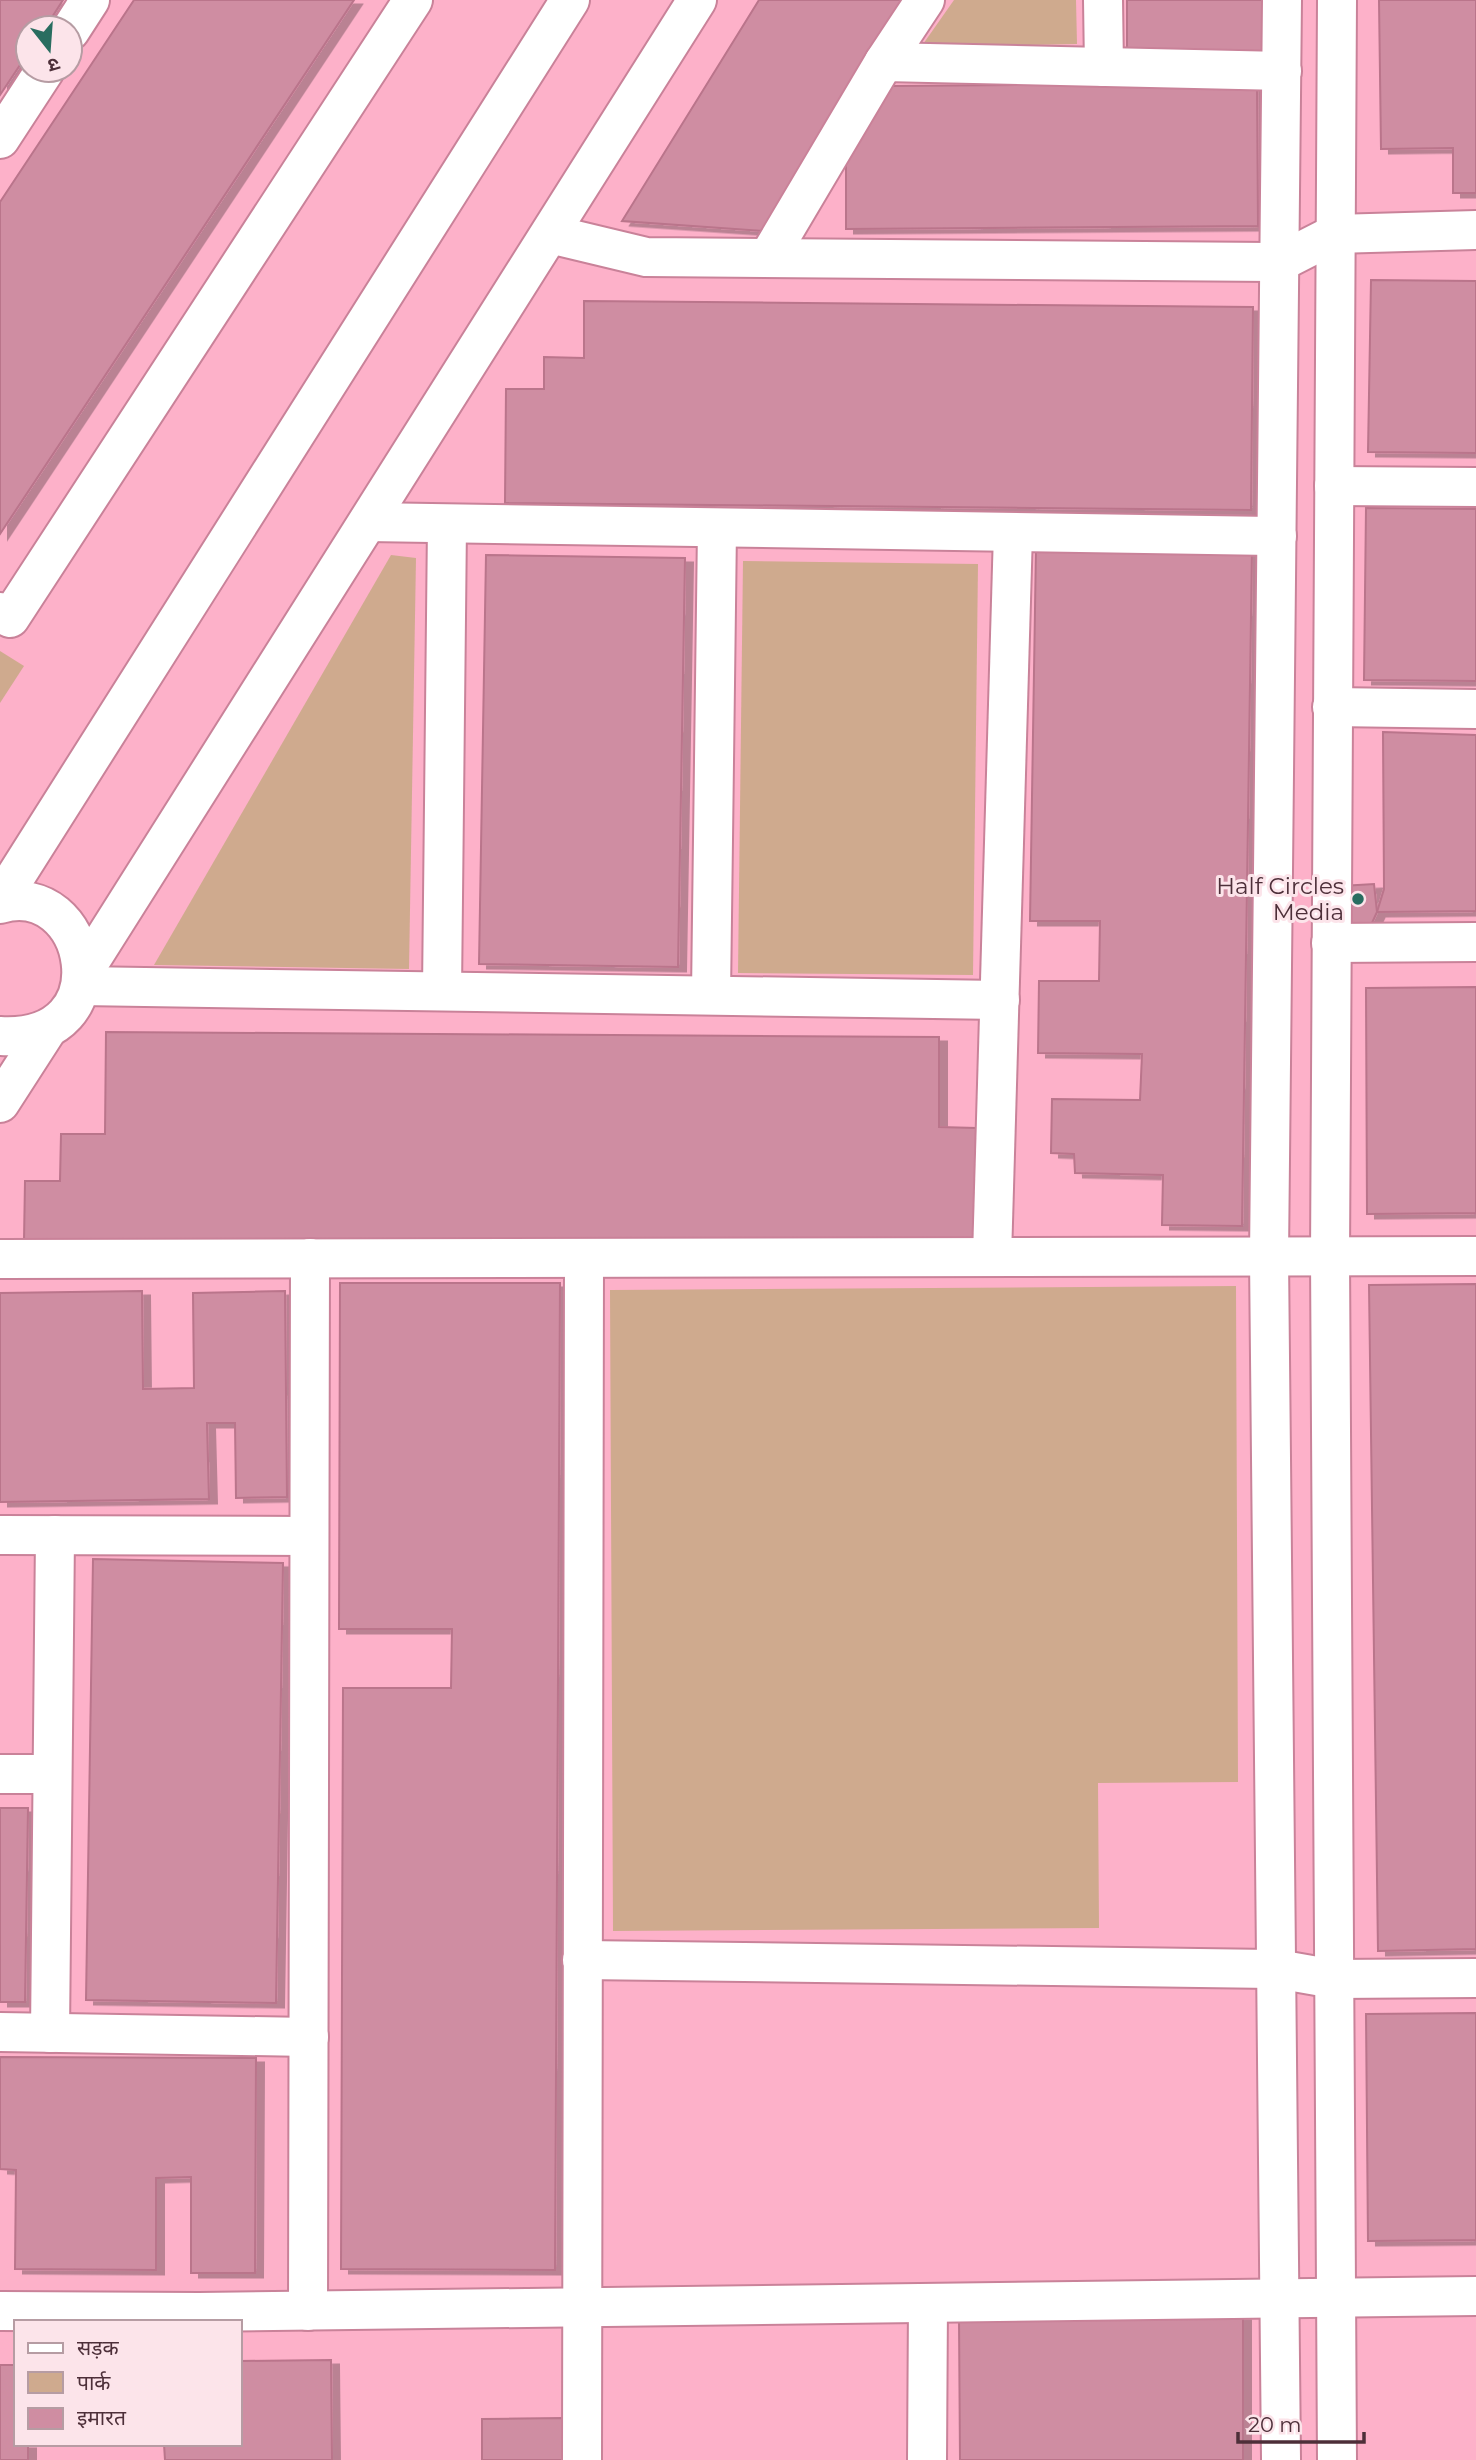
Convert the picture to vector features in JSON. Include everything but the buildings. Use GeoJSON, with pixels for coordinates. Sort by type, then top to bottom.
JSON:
{"type":"FeatureCollection","features":[{"type":"Feature","properties":{"kind":"street"},"geometry":{"type":"LineString","coordinates":[[0,612],[10,618],[412,0]]}},
{"type":"Feature","properties":{"kind":"street"},"geometry":{"type":"LineString","coordinates":[[0,903],[570,0]]}},
{"type":"Feature","properties":{"kind":"street"},"geometry":{"type":"LineString","coordinates":[[0,1103],[47,1030],[68,1012],[81,980],[698,0]]}},
{"type":"Feature","properties":{"kind":"street"},"geometry":{"type":"LineString","coordinates":[[768,258],[884,62],[925,0]]}},
{"type":"Feature","properties":{"kind":"street"},"geometry":{"type":"LineString","coordinates":[[1103,0],[1104,67]]}},
{"type":"Feature","properties":{"kind":"street"},"geometry":{"type":"LineString","coordinates":[[1281,2460],[1269,1257],[1282,0]]}},
{"type":"Feature","properties":{"kind":"street"},"geometry":{"type":"LineString","coordinates":[[1337,0],[1330,1256],[1337,2460]]}},
{"type":"Feature","properties":{"kind":"street"},"geometry":{"type":"LineString","coordinates":[[884,62],[1282,71]]}},
{"type":"Feature","properties":{"kind":"street"},"geometry":{"type":"LineString","coordinates":[[0,139],[36,84]]}},
{"type":"Feature","properties":{"kind":"street"},"geometry":{"type":"LineString","coordinates":[[550,234],[646,257],[1280,262],[1335,234],[1476,230]]}},
{"type":"Feature","properties":{"kind":"street"},"geometry":{"type":"LineString","coordinates":[[1334,486],[1476,487]]}},
{"type":"Feature","properties":{"kind":"street"},"geometry":{"type":"LineString","coordinates":[[368,522],[1277,536]]}},
{"type":"Feature","properties":{"kind":"street"},"geometry":{"type":"LineString","coordinates":[[442,991],[447,524]]}},
{"type":"Feature","properties":{"kind":"street"},"geometry":{"type":"LineString","coordinates":[[710,995],[718,528]]}},
{"type":"Feature","properties":{"kind":"street"},"geometry":{"type":"LineString","coordinates":[[992,1257],[1013,532]]}},
{"type":"Feature","properties":{"kind":"street"},"geometry":{"type":"LineString","coordinates":[[1332,707],[1476,709]]}},
{"type":"Feature","properties":{"kind":"street"},"geometry":{"type":"LineString","coordinates":[[0,903],[29,904],[57,917],[75,938],[82,962],[81,980]]}},
{"type":"Feature","properties":{"kind":"street"},"geometry":{"type":"LineString","coordinates":[[1331,943],[1476,943]]}},
{"type":"Feature","properties":{"kind":"street"},"geometry":{"type":"LineString","coordinates":[[81,980],[442,991],[1000,1000]]}},
{"type":"Feature","properties":{"kind":"street"},"geometry":{"type":"LineString","coordinates":[[0,1036],[23,1037],[47,1030]]}},
{"type":"Feature","properties":{"kind":"street"},"geometry":{"type":"LineString","coordinates":[[0,1259],[1476,1256]]}},
{"type":"Feature","properties":{"kind":"street"},"geometry":{"type":"LineString","coordinates":[[308,2311],[310,1258]]}},
{"type":"Feature","properties":{"kind":"street"},"geometry":{"type":"LineString","coordinates":[[582,2460],[584,1258]]}},
{"type":"Feature","properties":{"kind":"street"},"geometry":{"type":"LineString","coordinates":[[0,1535],[309,1536]]}},
{"type":"Feature","properties":{"kind":"street"},"geometry":{"type":"LineString","coordinates":[[50,2033],[55,1535]]}},
{"type":"Feature","properties":{"kind":"street"},"geometry":{"type":"LineString","coordinates":[[0,1774],[52,1774]]}},
{"type":"Feature","properties":{"kind":"street"},"geometry":{"type":"LineString","coordinates":[[582,1960],[1277,1969],[1334,1979],[1476,1978]]}},
{"type":"Feature","properties":{"kind":"street"},"geometry":{"type":"LineString","coordinates":[[0,2032],[309,2037]]}},
{"type":"Feature","properties":{"kind":"street"},"geometry":{"type":"LineString","coordinates":[[0,2311],[308,2311],[1476,2296]]}},
{"type":"Feature","properties":{"kind":"street"},"geometry":{"type":"LineString","coordinates":[[927,2460],[928,2303]]}},
{"type":"Feature","properties":{"kind":"green space"},"geometry":{"type":"Polygon","coordinates":[[[954,0],[1076,0],[1077,44],[921,47],[954,0]]]}},
{"type":"Feature","properties":{"kind":"green space"},"geometry":{"type":"Polygon","coordinates":[[[391,555],[416,558],[409,969],[154,965],[391,555]]]}},
{"type":"Feature","properties":{"kind":"green space"},"geometry":{"type":"Polygon","coordinates":[[[743,561],[978,564],[973,975],[738,973],[743,561]]]}},
{"type":"Feature","properties":{"kind":"green space"},"geometry":{"type":"Polygon","coordinates":[[[0,651],[24,666],[0,703],[0,651]]]}},
{"type":"Feature","properties":{"kind":"green space"},"geometry":{"type":"Polygon","coordinates":[[[1236,1286],[1238,1782],[1098,1783],[1099,1928],[613,1931],[610,1290],[1236,1286]]]}},
{"type":"Feature","properties":{"kind":"place","name":"Half Circles Media"},"geometry":{"type":"Point","coordinates":[1358,899]}}]}
